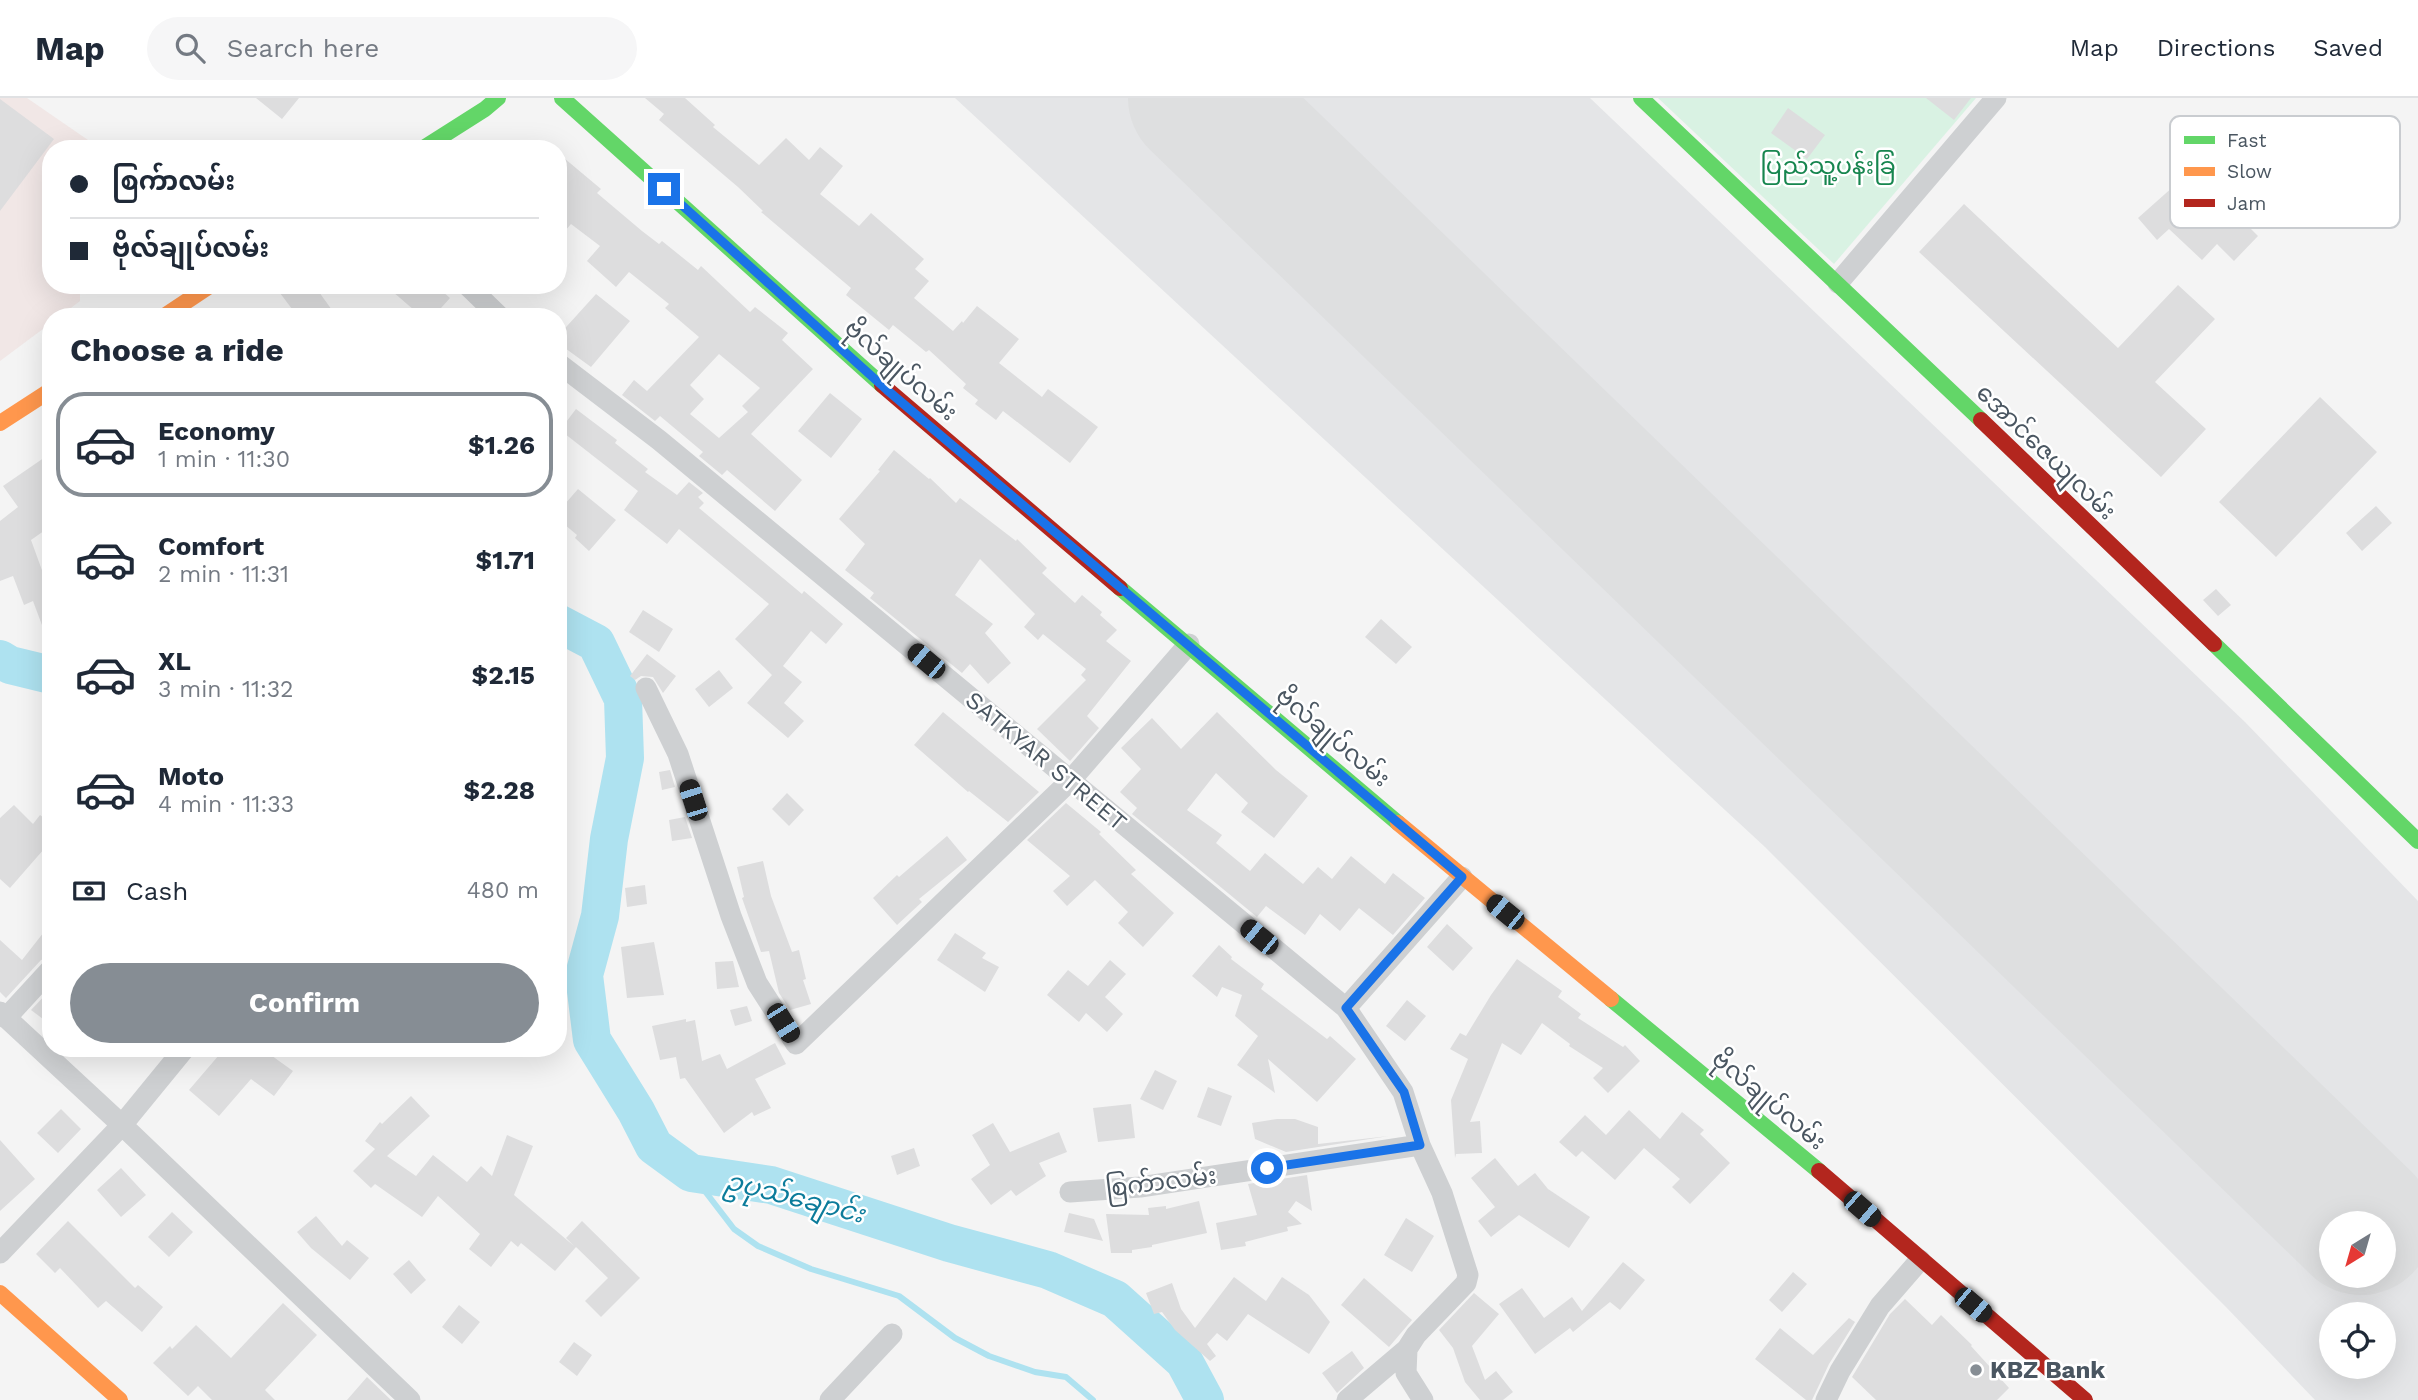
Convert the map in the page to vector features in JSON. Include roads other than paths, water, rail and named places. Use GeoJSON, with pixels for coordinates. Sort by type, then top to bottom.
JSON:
{"type":"FeatureCollection","features":[{"type":"Feature","properties":{"kind":"main road"},"geometry":{"type":"LineString","coordinates":[[436,140],[498,98]]}},
{"type":"Feature","properties":{"kind":"main road","name":"ဗိုလ်ချုပ်လမ်း"},"geometry":{"type":"LineString","coordinates":[[562,98],[887,390],[1462,877],[1753,1115],[2085,1400]]}},
{"type":"Feature","properties":{"kind":"main road","name":"အောင်ဇေယျလမ်း"},"geometry":{"type":"LineString","coordinates":[[1641,98],[1838,283],[2418,841]]}},
{"type":"Feature","properties":{"kind":"main road"},"geometry":{"type":"LineString","coordinates":[[176,308],[198,294]]}},
{"type":"Feature","properties":{"kind":"main road"},"geometry":{"type":"LineString","coordinates":[[0,424],[42,396]]}},
{"type":"Feature","properties":{"kind":"main road"},"geometry":{"type":"LineString","coordinates":[[0,1293],[120,1400]]}},
{"type":"Feature","properties":{"kind":"street"},"geometry":{"type":"LineString","coordinates":[[1838,283],[1996,98]]}},
{"type":"Feature","properties":{"kind":"street"},"geometry":{"type":"LineString","coordinates":[[476,294],[491,308]]}},
{"type":"Feature","properties":{"kind":"street","name":"SATKYAR STREET"},"geometry":{"type":"LineString","coordinates":[[567,370],[659,440],[1346,1008],[1404,1092],[1420,1145]]}},
{"type":"Feature","properties":{"kind":"street"},"geometry":{"type":"LineString","coordinates":[[646,688],[678,754],[731,916],[757,983],[796,1044],[1070,781],[1189,644]]}},
{"type":"Feature","properties":{"kind":"street"},"geometry":{"type":"LineString","coordinates":[[1346,1008],[1462,877]]}},
{"type":"Feature","properties":{"kind":"street"},"geometry":{"type":"LineString","coordinates":[[42,977],[3,1015],[42,1051]]}},
{"type":"Feature","properties":{"kind":"street"},"geometry":{"type":"LineString","coordinates":[[48,1057],[410,1400]]}},
{"type":"Feature","properties":{"kind":"street"},"geometry":{"type":"LineString","coordinates":[[0,1253],[122,1125],[178,1057]]}},
{"type":"Feature","properties":{"kind":"street"},"geometry":{"type":"LineString","coordinates":[[1347,1400],[1407,1349],[1416,1335],[1468,1280],[1442,1193],[1420,1145]]}},
{"type":"Feature","properties":{"kind":"street","name":"စြက်ာလမ်း"},"geometry":{"type":"LineString","coordinates":[[1070,1192],[1140,1187],[1420,1145]]}},
{"type":"Feature","properties":{"kind":"street"},"geometry":{"type":"LineString","coordinates":[[1826,1400],[1840,1371],[1880,1306],[1920,1260]]}},
{"type":"Feature","properties":{"kind":"street"},"geometry":{"type":"LineString","coordinates":[[830,1400],[891,1334]]}},
{"type":"Feature","properties":{"kind":"street"},"geometry":{"type":"LineString","coordinates":[[1407,1349],[1406,1373],[1423,1400]]}},
{"type":"Feature","properties":{"kind":"waterway","name":"ဥပုသ်ချောင်း"},"geometry":{"type":"LineString","coordinates":[[567,628],[596,643],[623,699],[625,758],[609,839],[600,916],[584,975],[592,1040],[636,1111],[654,1146],[691,1173],[771,1185],[949,1243],[1048,1270],[1115,1299],[1184,1361],[1205,1400]]}},
{"type":"Feature","properties":{"kind":"waterway","name":"ဥပုသ်ချောင်း"},"geometry":{"type":"LineString","coordinates":[[0,659],[10,665],[42,673]]}},
{"type":"Feature","properties":{"kind":"waterway"},"geometry":{"type":"LineString","coordinates":[[691,1173],[734,1229],[758,1246],[811,1269],[899,1296],[955,1338],[989,1356],[1035,1372],[1066,1377],[1093,1400]]}},
{"type":"Feature","properties":{"kind":"place","name":"KBZ Bank"},"geometry":{"type":"Point","coordinates":[1976,1370]}},
{"type":"Feature","properties":{"kind":"park label","name":"ပြည်သူ့ပန်းခြံ"},"geometry":{"type":"Point","coordinates":[1828,166]}}]}
